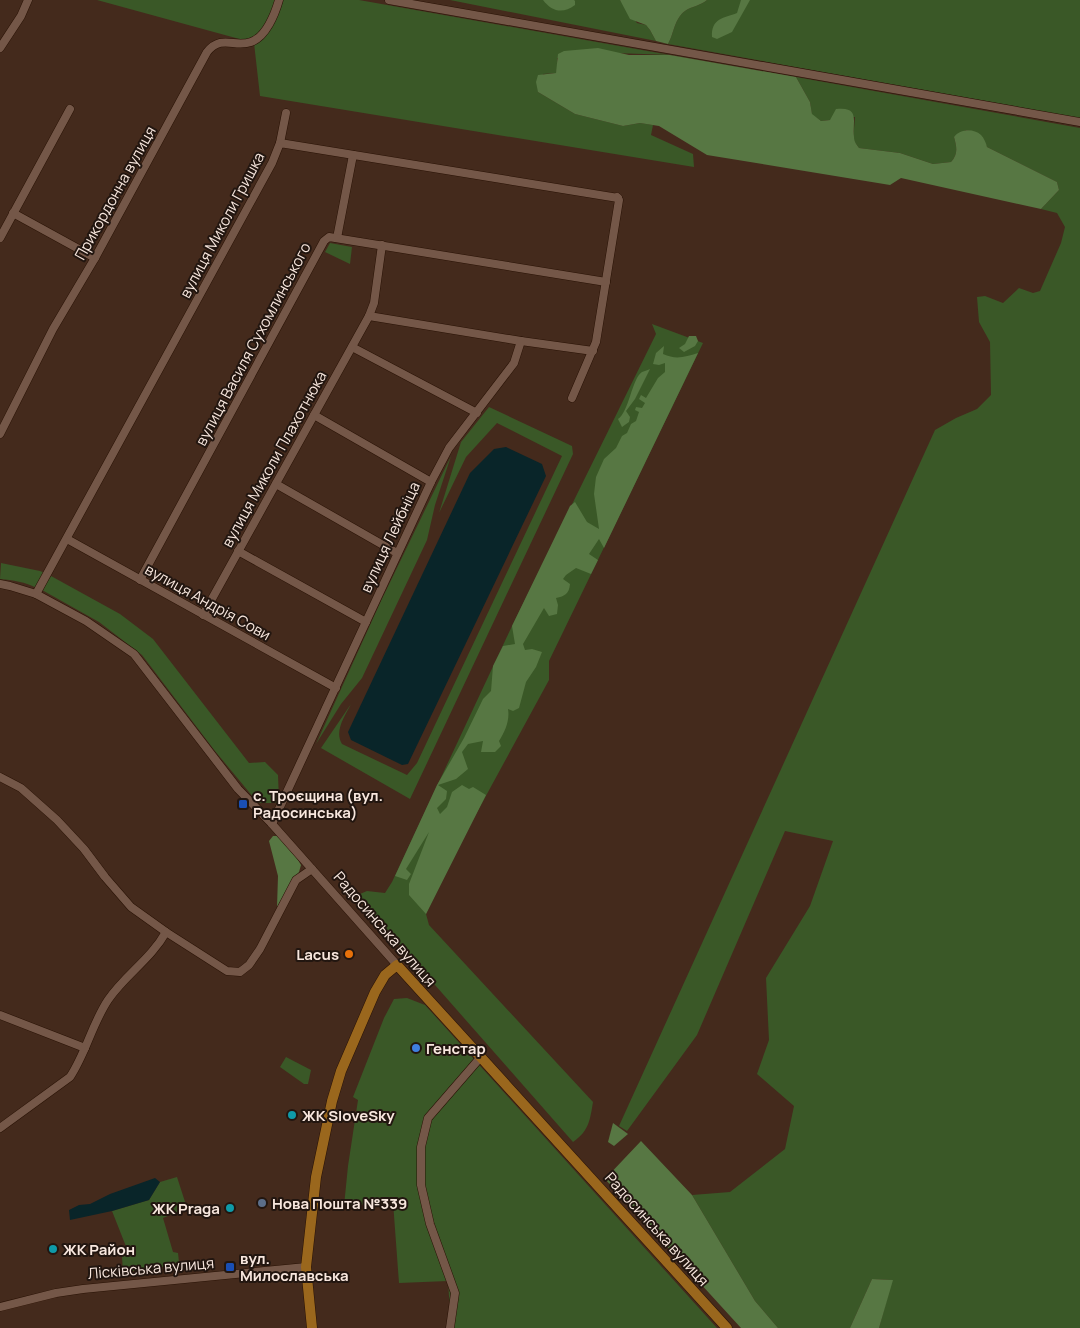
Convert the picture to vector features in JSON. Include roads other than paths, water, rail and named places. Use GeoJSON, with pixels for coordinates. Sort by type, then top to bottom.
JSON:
{"type":"FeatureCollection","features":[{"type":"Feature","properties":{"kind":"main road","name":"Радосинська вулиця"},"geometry":{"type":"LineString","coordinates":[[397,965],[726,1328]]}},
{"type":"Feature","properties":{"kind":"main road"},"geometry":{"type":"LineString","coordinates":[[312,1328],[306,1267],[316,1177],[332,1101],[341,1071],[375,992],[385,976],[397,965]]}},
{"type":"Feature","properties":{"kind":"street"},"geometry":{"type":"LineString","coordinates":[[0,48],[28,0]]}},
{"type":"Feature","properties":{"kind":"street","name":"Прикордонна вулиця"},"geometry":{"type":"LineString","coordinates":[[0,434],[53,329],[95,258],[207,52],[212,47],[225,42],[252,42],[262,34],[272,19],[279,0]]}},
{"type":"Feature","properties":{"kind":"street"},"geometry":{"type":"LineString","coordinates":[[389,0],[693,52],[1080,122]]}},
{"type":"Feature","properties":{"kind":"street"},"geometry":{"type":"LineString","coordinates":[[0,238],[70,109]]}},
{"type":"Feature","properties":{"kind":"street"},"geometry":{"type":"LineString","coordinates":[[280,143],[286,113]]}},
{"type":"Feature","properties":{"kind":"street","name":"вулиця Миколи Гришка"},"geometry":{"type":"LineString","coordinates":[[36,594],[272,163],[280,143],[617,198],[606,282]]}},
{"type":"Feature","properties":{"kind":"street"},"geometry":{"type":"LineString","coordinates":[[353,155],[337,238],[606,282],[596,342],[572,398]]}},
{"type":"Feature","properties":{"kind":"street"},"geometry":{"type":"LineString","coordinates":[[13,213],[95,258]]}},
{"type":"Feature","properties":{"kind":"street","name":"вулиця Василя Сухомлинського"},"geometry":{"type":"LineString","coordinates":[[140,580],[324,241],[329,237],[337,238]]}},
{"type":"Feature","properties":{"kind":"street","name":"вулиця Миколи Плахотнюка"},"geometry":{"type":"LineString","coordinates":[[203,615],[369,316],[374,303],[382,245]]}},
{"type":"Feature","properties":{"kind":"street"},"geometry":{"type":"LineString","coordinates":[[369,316],[593,351]]}},
{"type":"Feature","properties":{"kind":"street","name":"вулиця Лейбніца"},"geometry":{"type":"LineString","coordinates":[[272,824],[397,553],[449,448],[477,414],[514,363],[521,341]]}},
{"type":"Feature","properties":{"kind":"street"},"geometry":{"type":"LineString","coordinates":[[352,347],[477,414]]}},
{"type":"Feature","properties":{"kind":"street"},"geometry":{"type":"LineString","coordinates":[[314,415],[432,482]]}},
{"type":"Feature","properties":{"kind":"street"},"geometry":{"type":"LineString","coordinates":[[276,484],[397,553]]}},
{"type":"Feature","properties":{"kind":"street","name":"вулиця Андрія Сови"},"geometry":{"type":"LineString","coordinates":[[67,539],[336,688]]}},
{"type":"Feature","properties":{"kind":"street"},"geometry":{"type":"LineString","coordinates":[[238,551],[366,622]]}},
{"type":"Feature","properties":{"kind":"street","name":"Радосинська вулиця"},"geometry":{"type":"LineString","coordinates":[[0,584],[36,594],[86,621],[134,654],[238,789],[272,824],[397,965]]}},
{"type":"Feature","properties":{"kind":"street"},"geometry":{"type":"LineString","coordinates":[[0,777],[21,788],[39,802],[84,849],[131,907],[227,971],[240,972],[249,965],[260,949],[296,880],[312,869]]}},
{"type":"Feature","properties":{"kind":"street"},"geometry":{"type":"LineString","coordinates":[[0,1128],[70,1077],[77,1067],[109,999],[120,984],[154,951],[166,932]]}},
{"type":"Feature","properties":{"kind":"street"},"geometry":{"type":"LineString","coordinates":[[0,1015],[85,1048]]}},
{"type":"Feature","properties":{"kind":"street"},"geometry":{"type":"LineString","coordinates":[[450,1328],[456,1293],[430,1224],[421,1185],[421,1148],[428,1118],[480,1058]]}},
{"type":"Feature","properties":{"kind":"street","name":"Лісківська вулиця"},"geometry":{"type":"LineString","coordinates":[[0,1307],[83,1288],[306,1267]]}},
{"type":"Feature","properties":{"kind":"water"},"geometry":{"type":"Polygon","coordinates":[[[506,447],[542,464],[546,476],[408,764],[402,765],[351,740],[348,732],[470,473],[494,449],[506,447]]]}},
{"type":"Feature","properties":{"kind":"water"},"geometry":{"type":"Polygon","coordinates":[[[155,1178],[160,1182],[149,1200],[112,1211],[70,1220],[69,1210],[79,1205],[90,1204],[110,1194],[155,1178]]]}},
{"type":"Feature","properties":{"kind":"place","name":"с. Троєщина (вул. Радосинська)"},"geometry":{"type":"Point","coordinates":[243,804]}},
{"type":"Feature","properties":{"kind":"place","name":"Lacus"},"geometry":{"type":"Point","coordinates":[349,954]}},
{"type":"Feature","properties":{"kind":"place","name":"Генстар"},"geometry":{"type":"Point","coordinates":[416,1048]}},
{"type":"Feature","properties":{"kind":"place","name":"ЖК SloveSky"},"geometry":{"type":"Point","coordinates":[292,1115]}},
{"type":"Feature","properties":{"kind":"place","name":"Нова Пошта №339"},"geometry":{"type":"Point","coordinates":[262,1203]}},
{"type":"Feature","properties":{"kind":"place","name":"ЖК Praga"},"geometry":{"type":"Point","coordinates":[230,1208]}},
{"type":"Feature","properties":{"kind":"place","name":"ЖК Район"},"geometry":{"type":"Point","coordinates":[53,1249]}},
{"type":"Feature","properties":{"kind":"place","name":"вул. Милославська"},"geometry":{"type":"Point","coordinates":[230,1267]}}]}
